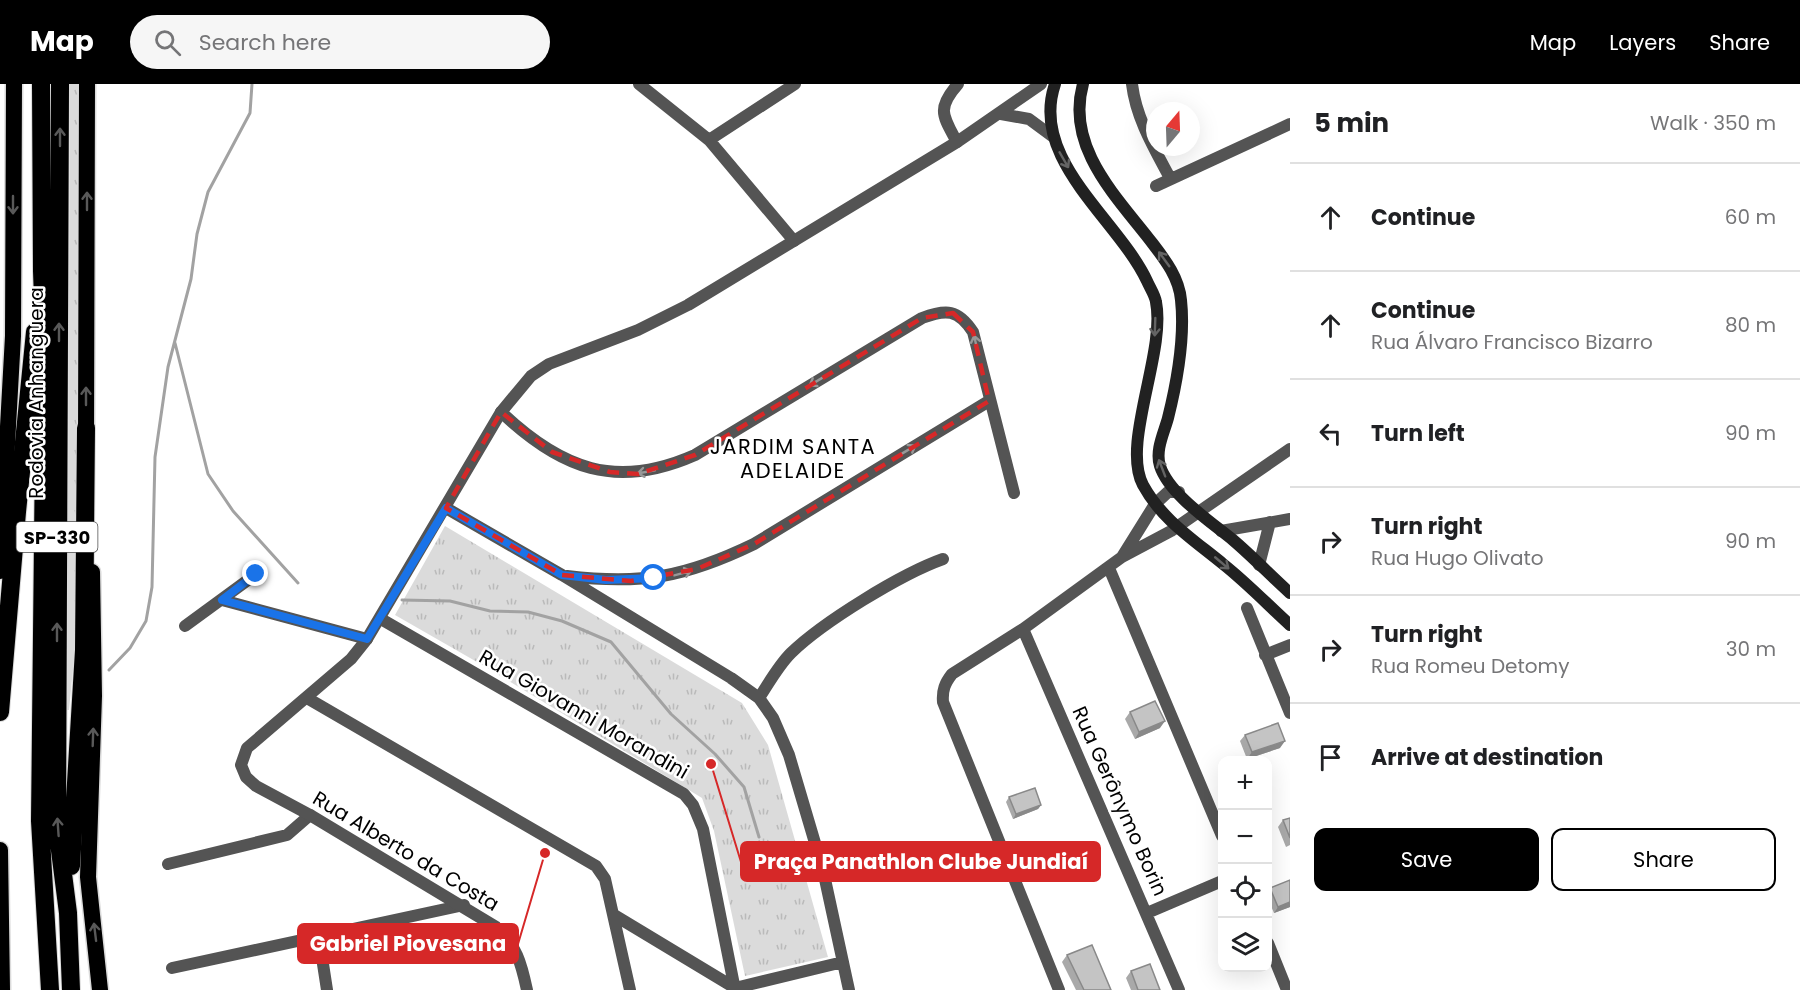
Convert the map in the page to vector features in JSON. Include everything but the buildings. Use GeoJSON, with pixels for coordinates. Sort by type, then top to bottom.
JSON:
{"type":"FeatureCollection","features":[{"type":"Feature","properties":{"kind":"highway"},"geometry":{"type":"LineString","coordinates":[[0,571],[12,336],[14,84]]}},
{"type":"Feature","properties":{"kind":"highway","name":"Rodovia Anhanguera"},"geometry":{"type":"LineString","coordinates":[[41,84],[45,366],[40,821],[50,990]]}},
{"type":"Feature","properties":{"kind":"highway","name":"Rodovia Anhanguera"},"geometry":{"type":"LineString","coordinates":[[60,84],[57,827],[68,913],[71,990]]}},
{"type":"Feature","properties":{"kind":"highway"},"geometry":{"type":"LineString","coordinates":[[68,913],[84,650],[87,84]]}},
{"type":"Feature","properties":{"kind":"highway"},"geometry":{"type":"LineString","coordinates":[[0,712],[16,512],[42,271]]}},
{"type":"Feature","properties":{"kind":"highway"},"geometry":{"type":"LineString","coordinates":[[86,428],[95,620],[88,876],[100,990]]}},
{"type":"Feature","properties":{"kind":"highway"},"geometry":{"type":"LineString","coordinates":[[0,850],[2,990]]}},
{"type":"Feature","properties":{"kind":"main road"},"geometry":{"type":"LineString","coordinates":[[1055,84],[1050,113],[1052,136],[1075,179],[1135,259],[1156,302],[1155,335],[1136,452],[1142,483],[1155,504],[1176,527],[1225,565],[1290,625]]}},
{"type":"Feature","properties":{"kind":"main road"},"geometry":{"type":"LineString","coordinates":[[1083,84],[1079,108],[1081,128],[1088,153],[1098,172],[1169,266],[1178,285],[1181,333],[1168,417],[1158,456],[1166,477],[1198,513],[1290,593]]}},
{"type":"Feature","properties":{"kind":"street"},"geometry":{"type":"LineString","coordinates":[[639,84],[709,140],[794,241]]}},
{"type":"Feature","properties":{"kind":"street"},"geometry":{"type":"LineString","coordinates":[[709,140],[795,84]]}},
{"type":"Feature","properties":{"kind":"street"},"geometry":{"type":"LineString","coordinates":[[957,142],[943,117],[943,107],[948,95],[958,84]]}},
{"type":"Feature","properties":{"kind":"street"},"geometry":{"type":"LineString","coordinates":[[630,990],[605,879],[597,866],[580,854],[307,698],[351,658],[381,619],[501,412],[524,384],[549,364],[658,320],[957,142],[1001,114],[1041,84]]}},
{"type":"Feature","properties":{"kind":"street"},"geometry":{"type":"LineString","coordinates":[[1132,84],[1135,106],[1170,178]]}},
{"type":"Feature","properties":{"kind":"street"},"geometry":{"type":"LineString","coordinates":[[1001,114],[1029,119],[1052,136]]}},
{"type":"Feature","properties":{"kind":"street"},"geometry":{"type":"LineString","coordinates":[[1156,186],[1290,124]]}},
{"type":"Feature","properties":{"kind":"street"},"geometry":{"type":"LineString","coordinates":[[501,412],[526,436],[552,452],[579,464],[610,472],[638,474],[666,468],[694,456],[922,318],[937,312],[953,313],[964,319],[973,332],[1014,494]]}},
{"type":"Feature","properties":{"kind":"street"},"geometry":{"type":"LineString","coordinates":[[562,575],[631,581],[675,575],[721,560],[754,544],[989,401]]}},
{"type":"Feature","properties":{"kind":"street"},"geometry":{"type":"LineString","coordinates":[[1059,990],[943,702],[942,692],[946,681],[952,674],[1023,629],[1122,557],[1198,513],[1290,449]]}},
{"type":"Feature","properties":{"kind":"street"},"geometry":{"type":"LineString","coordinates":[[1122,557],[1155,504],[1168,492],[1179,492]]}},
{"type":"Feature","properties":{"kind":"street"},"geometry":{"type":"LineString","coordinates":[[446,508],[562,575],[731,678],[759,698],[773,718],[789,755],[823,870],[849,990]]}},
{"type":"Feature","properties":{"kind":"street"},"geometry":{"type":"LineString","coordinates":[[1221,531],[1290,519]]}},
{"type":"Feature","properties":{"kind":"street"},"geometry":{"type":"LineString","coordinates":[[1259,565],[1270,522]]}},
{"type":"Feature","properties":{"kind":"street"},"geometry":{"type":"LineString","coordinates":[[759,698],[789,655],[813,633],[920,567],[943,559]]}},
{"type":"Feature","properties":{"kind":"street"},"geometry":{"type":"LineString","coordinates":[[1109,568],[1218,827]]}},
{"type":"Feature","properties":{"kind":"street"},"geometry":{"type":"LineString","coordinates":[[185,626],[256,574]]}},
{"type":"Feature","properties":{"kind":"street"},"geometry":{"type":"LineString","coordinates":[[222,600],[367,639]]}},
{"type":"Feature","properties":{"kind":"street"},"geometry":{"type":"LineString","coordinates":[[1247,608],[1290,714]]}},
{"type":"Feature","properties":{"kind":"street","name":"Rua Giovanni Morandini"},"geometry":{"type":"LineString","coordinates":[[381,619],[684,794],[693,805],[703,829],[735,989]]}},
{"type":"Feature","properties":{"kind":"street","name":"Rua Gerônymo Borin"},"geometry":{"type":"LineString","coordinates":[[1023,629],[1179,990]]}},
{"type":"Feature","properties":{"kind":"street"},"geometry":{"type":"LineString","coordinates":[[1265,655],[1290,645]]}},
{"type":"Feature","properties":{"kind":"street","name":"Rua Alberto da Costa"},"geometry":{"type":"LineString","coordinates":[[307,698],[247,748],[241,765],[246,777],[256,786],[464,905],[496,927],[512,942],[521,963],[527,990]]}},
{"type":"Feature","properties":{"kind":"street"},"geometry":{"type":"LineString","coordinates":[[168,864],[287,835],[310,815]]}},
{"type":"Feature","properties":{"kind":"street"},"geometry":{"type":"LineString","coordinates":[[1147,913],[1218,883]]}},
{"type":"Feature","properties":{"kind":"street"},"geometry":{"type":"LineString","coordinates":[[172,968],[464,905]]}},
{"type":"Feature","properties":{"kind":"street"},"geometry":{"type":"LineString","coordinates":[[614,915],[735,989],[843,962]]}},
{"type":"Feature","properties":{"kind":"street"},"geometry":{"type":"LineString","coordinates":[[319,938],[327,990]]}},
{"type":"Feature","properties":{"kind":"street"},"geometry":{"type":"LineString","coordinates":[[1272,953],[1287,990]]}},
{"type":"Feature","properties":{"kind":"highlighted area"},"geometry":{"type":"Polygon","coordinates":[[[953,313],[973,332],[989,401],[754,544],[697,569],[631,581],[562,575],[446,508],[501,412],[552,452],[610,472],[638,474],[695,455],[922,318],[953,313]]]}},
{"type":"Feature","properties":{"kind":"green space"},"geometry":{"type":"Polygon","coordinates":[[[70,84],[80,84],[78,619],[69,710],[67,710],[70,84]]]}},
{"type":"Feature","properties":{"kind":"green space"},"geometry":{"type":"Polygon","coordinates":[[[445,526],[742,703],[768,745],[828,957],[745,976],[714,831],[702,798],[395,615],[445,526]]]}},
{"type":"Feature","properties":{"kind":"waterway"},"geometry":{"type":"LineString","coordinates":[[109,670],[130,648],[146,621],[152,587],[155,457],[168,367],[191,279],[197,234],[208,192],[250,113],[252,84]]}},
{"type":"Feature","properties":{"kind":"waterway"},"geometry":{"type":"LineString","coordinates":[[175,343],[208,474],[233,511],[298,583]]}},
{"type":"Feature","properties":{"kind":"waterway"},"geometry":{"type":"LineString","coordinates":[[402,600],[450,601],[490,611],[528,612],[562,621],[611,642],[671,714],[715,754],[744,787],[759,837]]}},
{"type":"Feature","properties":{"kind":"place","name":"Praça Panathlon Clube Jundiaí"},"geometry":{"type":"Point","coordinates":[711,764]}},
{"type":"Feature","properties":{"kind":"place","name":"Gabriel Piovesana"},"geometry":{"type":"Point","coordinates":[545,853]}},
{"type":"Feature","properties":{"kind":"district","name":"JARDIM SANTA ADELAIDE"},"geometry":{"type":"Point","coordinates":[793,458]}},
{"type":"Feature","properties":{"kind":"route"},"geometry":{"type":"LineString","coordinates":[[256,574],[222,600],[367,639],[446,508],[562,575],[631,581],[654,578]]}}]}
